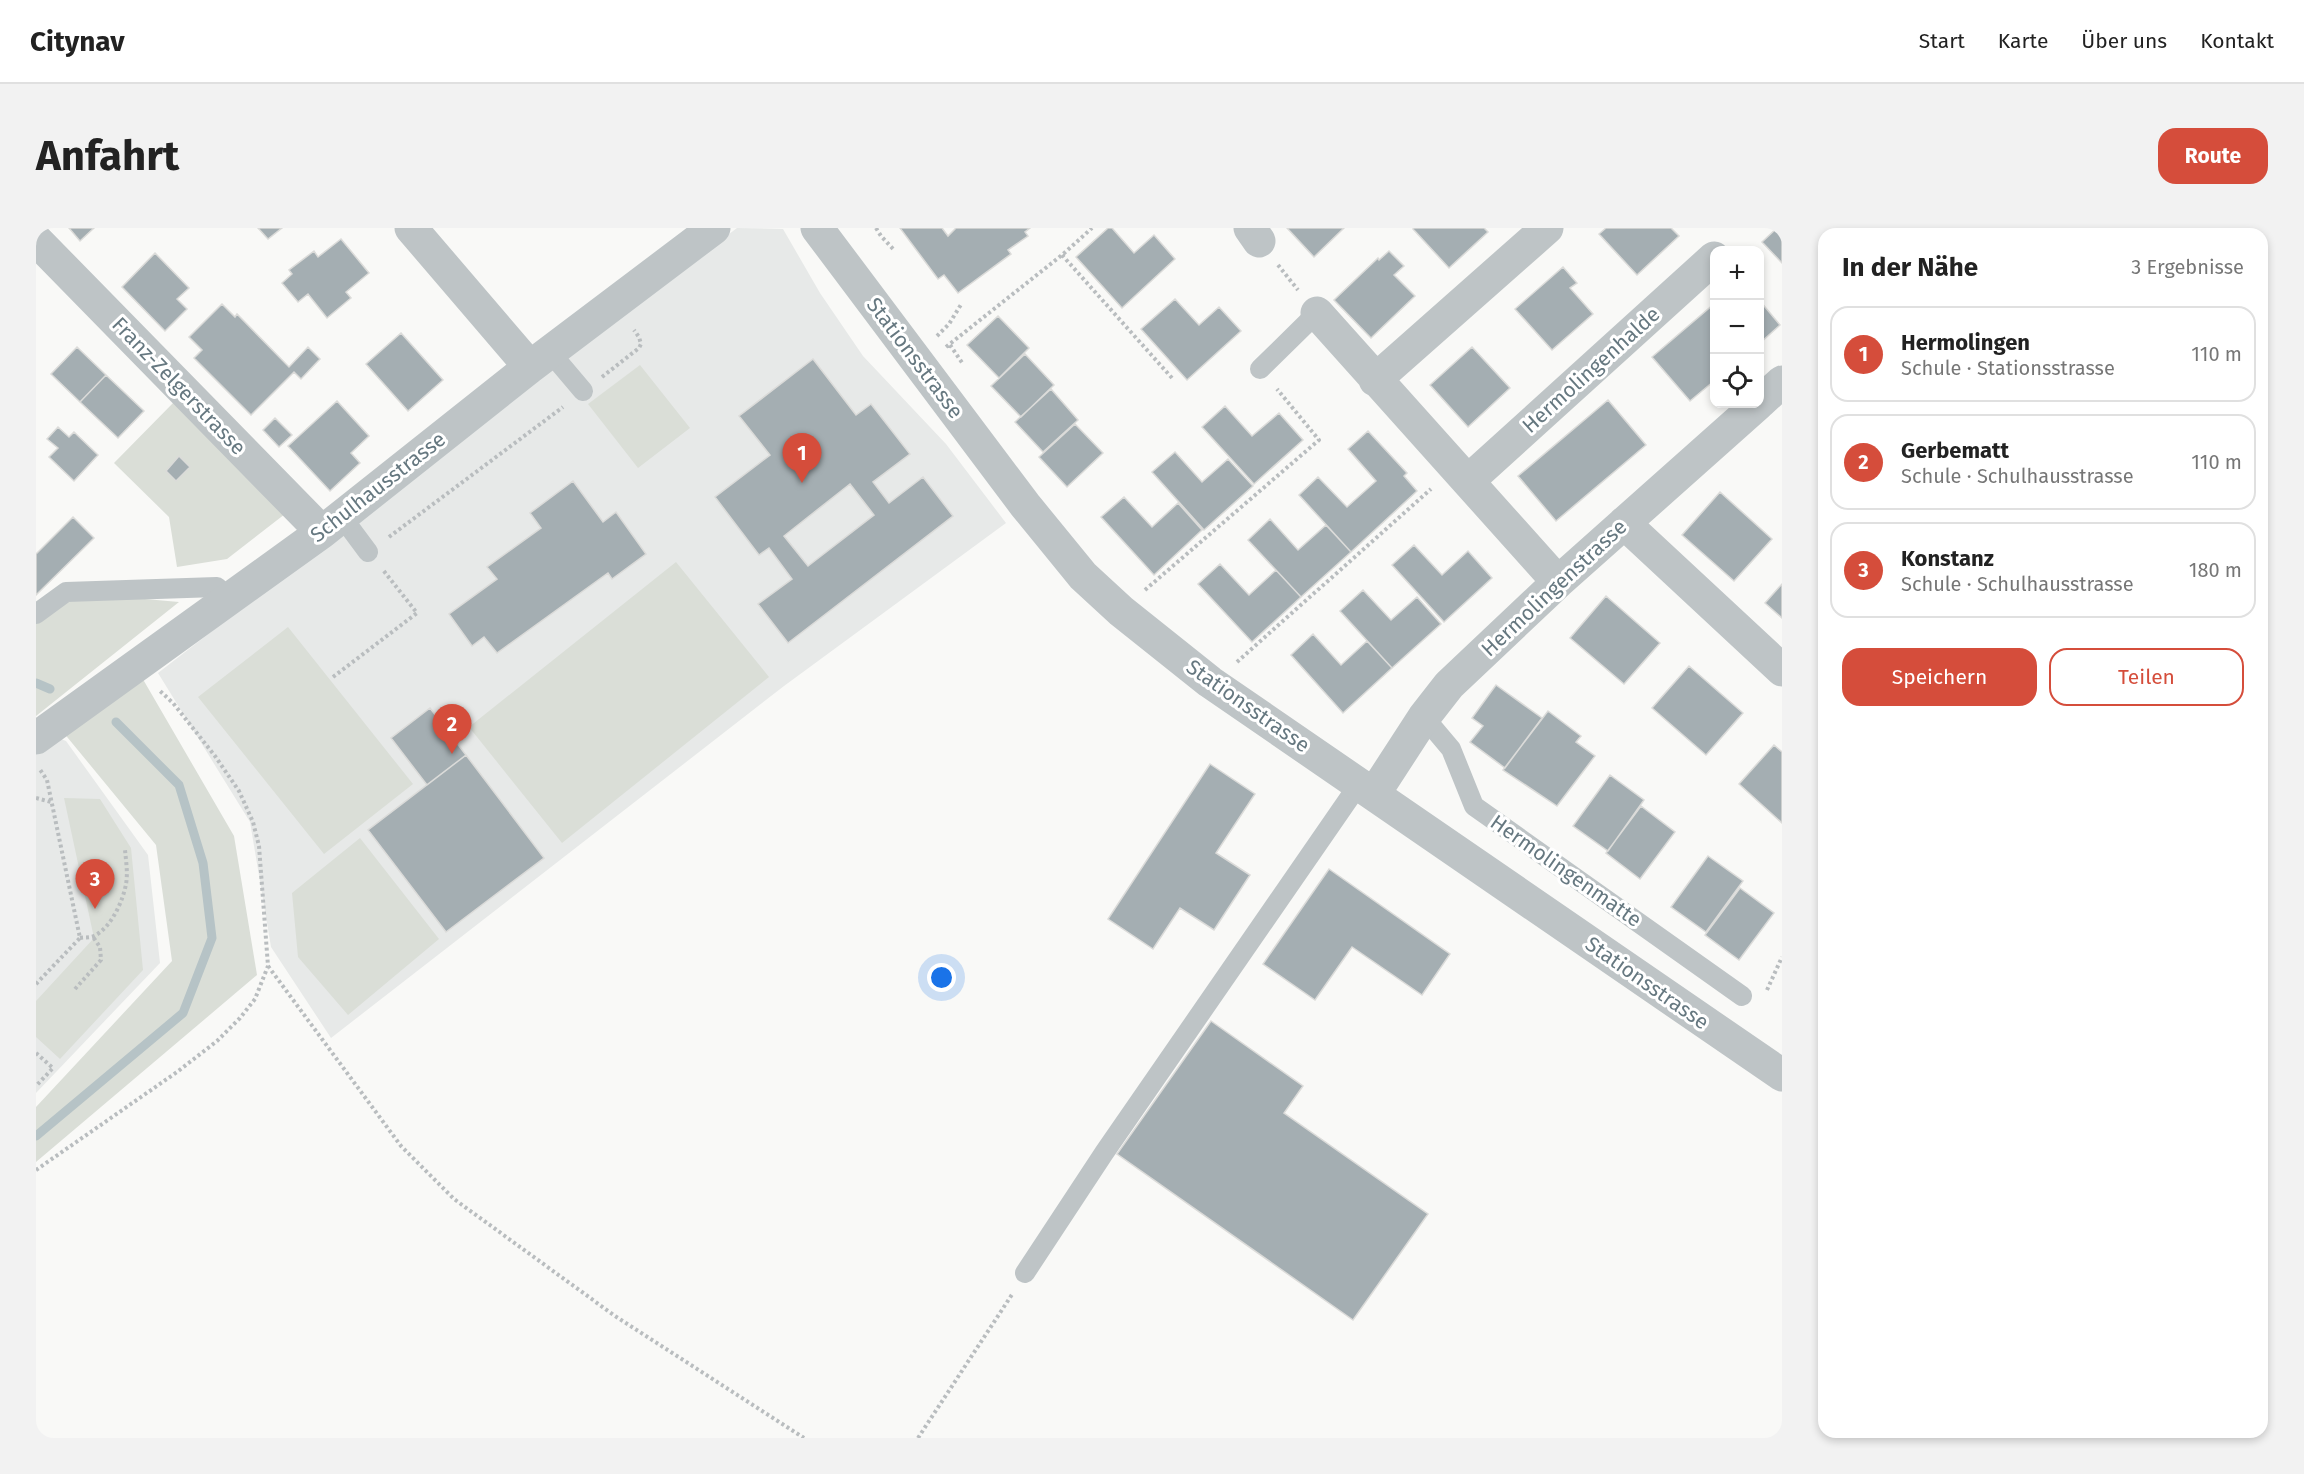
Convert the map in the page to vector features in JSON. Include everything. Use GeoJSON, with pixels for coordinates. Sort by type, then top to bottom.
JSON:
{"type":"FeatureCollection","features":[{"type":"Feature","properties":{"kind":"street"},"geometry":{"type":"LineString","coordinates":[[411,228],[540,360]]}},
{"type":"Feature","properties":{"kind":"street","name":"Schulhausstrasse"},"geometry":{"type":"LineString","coordinates":[[36,738],[332,525],[540,360],[714,228]]}},
{"type":"Feature","properties":{"kind":"street","name":"Stationsstrasse"},"geometry":{"type":"LineString","coordinates":[[817,228],[1025,505],[1083,576],[1121,611],[1202,675],[1782,1075]]}},
{"type":"Feature","properties":{"kind":"street"},"geometry":{"type":"LineString","coordinates":[[1375,380],[1547,228]]}},
{"type":"Feature","properties":{"kind":"street","name":"Franz-Zelgerstrasse"},"geometry":{"type":"LineString","coordinates":[[36,240],[332,525]]}},
{"type":"Feature","properties":{"kind":"street","name":"Hermolingenhalde"},"geometry":{"type":"LineString","coordinates":[[1454,481],[1710,261]]}},
{"type":"Feature","properties":{"kind":"street"},"geometry":{"type":"LineString","coordinates":[[1317,313],[1375,380],[1454,481],[1558,582]]}},
{"type":"Feature","properties":{"kind":"street","name":"Hermolingenstrasse"},"geometry":{"type":"LineString","coordinates":[[1764,398],[1782,382]]}},
{"type":"Feature","properties":{"kind":"street","name":"Hermolingenstrasse"},"geometry":{"type":"LineString","coordinates":[[1367,789],[1449,685],[1558,582],[1753,408]]}},
{"type":"Feature","properties":{"kind":"street"},"geometry":{"type":"LineString","coordinates":[[1624,523],[1782,670]]}},
{"type":"Feature","properties":{"kind":"lane"},"geometry":{"type":"LineString","coordinates":[[1260,369],[1317,313]]}},
{"type":"Feature","properties":{"kind":"lane"},"geometry":{"type":"LineString","coordinates":[[540,360],[583,391]]}},
{"type":"Feature","properties":{"kind":"lane"},"geometry":{"type":"LineString","coordinates":[[332,525],[368,552]]}},
{"type":"Feature","properties":{"kind":"lane"},"geometry":{"type":"LineString","coordinates":[[36,614],[66,592],[217,587],[230,599]]}},
{"type":"Feature","properties":{"kind":"lane","name":"Hermolingenmatte"},"geometry":{"type":"LineString","coordinates":[[1424,717],[1450,749],[1474,806],[1742,996]]}},
{"type":"Feature","properties":{"kind":"lane"},"geometry":{"type":"LineString","coordinates":[[1025,1274],[1111,1143],[1367,789]]}},
{"type":"Feature","properties":{"kind":"path"},"geometry":{"type":"LineString","coordinates":[[876,228],[896,251]]}},
{"type":"Feature","properties":{"kind":"path"},"geometry":{"type":"LineString","coordinates":[[942,351],[1062,255],[1092,228]]}},
{"type":"Feature","properties":{"kind":"path"},"geometry":{"type":"LineString","coordinates":[[1255,235],[1317,313]]}},
{"type":"Feature","properties":{"kind":"path"},"geometry":{"type":"LineString","coordinates":[[1062,255],[1172,378]]}},
{"type":"Feature","properties":{"kind":"path"},"geometry":{"type":"LineString","coordinates":[[934,339],[949,324],[962,303]]}},
{"type":"Feature","properties":{"kind":"path"},"geometry":{"type":"LineString","coordinates":[[333,677],[417,613],[368,552],[639,348],[641,344],[639,337],[632,328]]}},
{"type":"Feature","properties":{"kind":"path"},"geometry":{"type":"LineString","coordinates":[[1143,591],[1319,440],[1260,369]]}},
{"type":"Feature","properties":{"kind":"path"},"geometry":{"type":"LineString","coordinates":[[1237,663],[1454,481]]}},
{"type":"Feature","properties":{"kind":"path"},"geometry":{"type":"LineString","coordinates":[[36,1170],[177,1072],[217,1041],[255,999],[268,966],[260,858],[253,822],[239,791],[215,756],[173,703],[137,666]]}},
{"type":"Feature","properties":{"kind":"path"},"geometry":{"type":"LineString","coordinates":[[36,764],[47,780],[80,938]]}},
{"type":"Feature","properties":{"kind":"path"},"geometry":{"type":"LineString","coordinates":[[36,798],[51,802]]}},
{"type":"Feature","properties":{"kind":"path"},"geometry":{"type":"LineString","coordinates":[[36,984],[80,938],[93,937],[110,922],[121,902],[126,884],[125,850]]}},
{"type":"Feature","properties":{"kind":"path"},"geometry":{"type":"LineString","coordinates":[[75,989],[101,960],[100,947],[93,937]]}},
{"type":"Feature","properties":{"kind":"path"},"geometry":{"type":"LineString","coordinates":[[268,966],[401,1146],[454,1199],[615,1316],[804,1438]]}},
{"type":"Feature","properties":{"kind":"path"},"geometry":{"type":"LineString","coordinates":[[36,1053],[53,1068],[36,1086]]}},
{"type":"Feature","properties":{"kind":"path"},"geometry":{"type":"LineString","coordinates":[[918,1438],[1025,1274]]}},
{"type":"Feature","properties":{"kind":"shaded area"},"geometry":{"type":"Polygon","coordinates":[[[737,228],[783,229],[820,293],[863,356],[946,444],[1006,523],[784,686],[331,1038],[271,947],[250,822],[158,673],[544,374],[737,228]]]}},
{"type":"Feature","properties":{"kind":"shaded area"},"geometry":{"type":"Polygon","coordinates":[[[640,365],[690,428],[638,468],[588,404],[640,365]]]}},
{"type":"Feature","properties":{"kind":"shaded area"},"geometry":{"type":"Polygon","coordinates":[[[174,402],[285,514],[227,559],[177,567],[169,517],[114,463],[174,402]]]}},
{"type":"Feature","properties":{"kind":"shaded area"},"geometry":{"type":"Polygon","coordinates":[[[676,562],[769,677],[562,843],[469,727],[676,562]]]}},
{"type":"Feature","properties":{"kind":"shaded area"},"geometry":{"type":"Polygon","coordinates":[[[66,592],[179,602],[36,716],[36,617],[66,592]]]}},
{"type":"Feature","properties":{"kind":"shaded area"},"geometry":{"type":"Polygon","coordinates":[[[288,627],[413,784],[324,854],[198,697],[288,627]]]}},
{"type":"Feature","properties":{"kind":"shaded area"},"geometry":{"type":"Polygon","coordinates":[[[137,669],[234,836],[257,975],[36,1162],[36,1107],[172,961],[156,845],[63,732],[137,669]]]}},
{"type":"Feature","properties":{"kind":"shaded area"},"geometry":{"type":"Polygon","coordinates":[[[36,729],[66,741],[148,855],[160,963],[36,1093],[36,729]]]}},
{"type":"Feature","properties":{"kind":"shaded area"},"geometry":{"type":"Polygon","coordinates":[[[64,798],[100,799],[131,848],[143,970],[60,1059],[36,1037],[36,1001],[94,938],[64,798]]]}},
{"type":"Feature","properties":{"kind":"shaded area"},"geometry":{"type":"Polygon","coordinates":[[[360,838],[439,939],[348,1015],[298,957],[292,893],[360,838]]]}},
{"type":"Feature","properties":{"kind":"building"},"geometry":{"type":"Polygon","coordinates":[[[69,228],[94,228],[80,241],[69,228]]]}},
{"type":"Feature","properties":{"kind":"building"},"geometry":{"type":"Polygon","coordinates":[[[258,228],[282,228],[268,239],[258,228]]]}},
{"type":"Feature","properties":{"kind":"building"},"geometry":{"type":"Polygon","coordinates":[[[900,228],[942,228],[948,236],[956,228],[1030,228],[1025,232],[1028,236],[1008,250],[1011,254],[958,293],[944,275],[938,279],[900,228]]]}},
{"type":"Feature","properties":{"kind":"building"},"geometry":{"type":"Polygon","coordinates":[[[1108,228],[1112,228],[1134,253],[1154,235],[1175,259],[1122,308],[1076,257],[1108,228]]]}},
{"type":"Feature","properties":{"kind":"building"},"geometry":{"type":"Polygon","coordinates":[[[1287,228],[1344,228],[1314,257],[1287,228]]]}},
{"type":"Feature","properties":{"kind":"building"},"geometry":{"type":"Polygon","coordinates":[[[1414,228],[1484,228],[1488,232],[1449,268],[1414,228]]]}},
{"type":"Feature","properties":{"kind":"building"},"geometry":{"type":"Polygon","coordinates":[[[1606,228],[1671,228],[1679,236],[1637,275],[1599,234],[1606,228]]]}},
{"type":"Feature","properties":{"kind":"building"},"geometry":{"type":"Polygon","coordinates":[[[1777,228],[1782,228],[1782,263],[1762,242],[1777,228]]]}},
{"type":"Feature","properties":{"kind":"building"},"geometry":{"type":"Polygon","coordinates":[[[341,239],[369,273],[346,292],[351,298],[327,318],[308,294],[298,302],[282,283],[292,274],[289,270],[314,251],[318,257],[341,239]]]}},
{"type":"Feature","properties":{"kind":"building"},"geometry":{"type":"Polygon","coordinates":[[[1389,251],[1404,266],[1394,275],[1415,296],[1371,338],[1334,300],[1378,258],[1379,260],[1389,251]]]}},
{"type":"Feature","properties":{"kind":"building"},"geometry":{"type":"Polygon","coordinates":[[[155,253],[189,288],[177,299],[187,309],[165,331],[122,287],[155,253]]]}},
{"type":"Feature","properties":{"kind":"building"},"geometry":{"type":"Polygon","coordinates":[[[1563,267],[1577,283],[1570,288],[1593,314],[1552,350],[1515,309],[1563,267]]]}},
{"type":"Feature","properties":{"kind":"building"},"geometry":{"type":"Polygon","coordinates":[[[1175,299],[1199,325],[1219,307],[1241,331],[1187,380],[1141,329],[1175,299]]]}},
{"type":"Feature","properties":{"kind":"building"},"geometry":{"type":"Polygon","coordinates":[[[222,304],[235,317],[237,314],[289,367],[308,347],[320,359],[301,379],[294,372],[251,415],[194,358],[202,350],[189,337],[222,304]]]}},
{"type":"Feature","properties":{"kind":"building"},"geometry":{"type":"Polygon","coordinates":[[[1764,306],[1780,325],[1764,339],[1764,306]]]}},
{"type":"Feature","properties":{"kind":"building"},"geometry":{"type":"Polygon","coordinates":[[[1710,307],[1710,384],[1690,401],[1652,357],[1710,307]]]}},
{"type":"Feature","properties":{"kind":"building"},"geometry":{"type":"Polygon","coordinates":[[[998,316],[1029,348],[999,378],[967,345],[998,316]]]}},
{"type":"Feature","properties":{"kind":"building"},"geometry":{"type":"Polygon","coordinates":[[[401,333],[443,380],[408,411],[366,364],[401,333]]]}},
{"type":"Feature","properties":{"kind":"building"},"geometry":{"type":"Polygon","coordinates":[[[77,347],[106,375],[80,402],[51,374],[77,347]]]}},
{"type":"Feature","properties":{"kind":"building"},"geometry":{"type":"Polygon","coordinates":[[[1472,347],[1510,388],[1468,427],[1430,385],[1472,347]]]}},
{"type":"Feature","properties":{"kind":"building"},"geometry":{"type":"Polygon","coordinates":[[[1025,354],[1054,385],[1021,417],[991,386],[1025,354]]]}},
{"type":"Feature","properties":{"kind":"building"},"geometry":{"type":"Polygon","coordinates":[[[813,359],[856,415],[871,404],[910,454],[873,482],[889,503],[923,477],[953,516],[788,643],[758,604],[792,579],[769,548],[759,555],[715,497],[770,455],[739,416],[813,359]],[[850,484],[784,536],[808,566],[874,515],[850,484]]]}},
{"type":"Feature","properties":{"kind":"building"},"geometry":{"type":"Polygon","coordinates":[[[106,375],[144,411],[118,438],[80,402],[106,375]]]}},
{"type":"Feature","properties":{"kind":"building"},"geometry":{"type":"Polygon","coordinates":[[[1051,389],[1078,420],[1043,452],[1015,422],[1051,389]]]}},
{"type":"Feature","properties":{"kind":"building"},"geometry":{"type":"Polygon","coordinates":[[[1608,400],[1646,445],[1556,521],[1518,476],[1608,400]]]}},
{"type":"Feature","properties":{"kind":"building"},"geometry":{"type":"Polygon","coordinates":[[[337,401],[369,436],[351,453],[360,463],[330,491],[288,446],[337,401]]]}},
{"type":"Feature","properties":{"kind":"building"},"geometry":{"type":"Polygon","coordinates":[[[1225,406],[1252,436],[1279,413],[1303,440],[1254,484],[1202,427],[1225,406]]]}},
{"type":"Feature","properties":{"kind":"building"},"geometry":{"type":"Polygon","coordinates":[[[275,418],[292,435],[279,447],[263,430],[275,418]]]}},
{"type":"Feature","properties":{"kind":"building"},"geometry":{"type":"Polygon","coordinates":[[[1075,424],[1103,453],[1067,487],[1039,457],[1075,424]]]}},
{"type":"Feature","properties":{"kind":"building"},"geometry":{"type":"Polygon","coordinates":[[[58,427],[69,437],[74,432],[98,455],[74,481],[49,457],[58,448],[47,439],[58,427]]]}},
{"type":"Feature","properties":{"kind":"building"},"geometry":{"type":"Polygon","coordinates":[[[1368,431],[1407,473],[1404,476],[1417,491],[1351,552],[1299,495],[1318,477],[1347,507],[1376,481],[1348,449],[1368,431]]]}},
{"type":"Feature","properties":{"kind":"building"},"geometry":{"type":"Polygon","coordinates":[[[1175,452],[1202,482],[1228,459],[1253,486],[1204,530],[1152,472],[1175,452]]]}},
{"type":"Feature","properties":{"kind":"building"},"geometry":{"type":"Polygon","coordinates":[[[179,456],[190,467],[176,481],[166,471],[179,456]]]}},
{"type":"Feature","properties":{"kind":"building"},"geometry":{"type":"Polygon","coordinates":[[[573,481],[603,522],[616,512],[646,554],[612,579],[608,573],[497,653],[484,637],[472,646],[449,614],[497,579],[487,567],[541,528],[530,513],[573,481]]]}},
{"type":"Feature","properties":{"kind":"building"},"geometry":{"type":"Polygon","coordinates":[[[1720,492],[1772,539],[1734,581],[1682,535],[1720,492]]]}},
{"type":"Feature","properties":{"kind":"building"},"geometry":{"type":"Polygon","coordinates":[[[1124,497],[1152,527],[1178,503],[1202,530],[1154,575],[1101,517],[1124,497]]]}},
{"type":"Feature","properties":{"kind":"building"},"geometry":{"type":"Polygon","coordinates":[[[73,517],[94,538],[36,595],[36,554],[73,517]]]}},
{"type":"Feature","properties":{"kind":"building"},"geometry":{"type":"Polygon","coordinates":[[[1270,519],[1298,550],[1326,525],[1351,552],[1301,597],[1248,540],[1270,519]]]}},
{"type":"Feature","properties":{"kind":"building"},"geometry":{"type":"Polygon","coordinates":[[[1414,545],[1442,575],[1468,551],[1492,578],[1444,622],[1392,565],[1414,545]]]}},
{"type":"Feature","properties":{"kind":"building"},"geometry":{"type":"Polygon","coordinates":[[[1220,564],[1249,595],[1276,570],[1301,597],[1252,642],[1198,584],[1220,564]]]}},
{"type":"Feature","properties":{"kind":"building"},"geometry":{"type":"Polygon","coordinates":[[[1782,584],[1782,618],[1765,603],[1782,584]]]}},
{"type":"Feature","properties":{"kind":"building"},"geometry":{"type":"Polygon","coordinates":[[[1363,590],[1391,620],[1417,597],[1441,624],[1392,668],[1340,611],[1363,590]]]}},
{"type":"Feature","properties":{"kind":"building"},"geometry":{"type":"Polygon","coordinates":[[[1606,596],[1660,643],[1624,684],[1570,638],[1606,596]]]}},
{"type":"Feature","properties":{"kind":"building"},"geometry":{"type":"Polygon","coordinates":[[[1313,634],[1341,665],[1367,641],[1392,668],[1343,713],[1291,655],[1313,634]]]}},
{"type":"Feature","properties":{"kind":"building"},"geometry":{"type":"Polygon","coordinates":[[[1689,666],[1743,713],[1706,755],[1652,708],[1689,666]]]}},
{"type":"Feature","properties":{"kind":"building"},"geometry":{"type":"Polygon","coordinates":[[[1496,685],[1542,718],[1505,768],[1470,742],[1483,726],[1472,718],[1496,685]]]}},
{"type":"Feature","properties":{"kind":"building"},"geometry":{"type":"Polygon","coordinates":[[[430,708],[466,755],[427,785],[391,738],[430,708]]]}},
{"type":"Feature","properties":{"kind":"building"},"geometry":{"type":"Polygon","coordinates":[[[1548,711],[1581,736],[1576,742],[1595,756],[1557,806],[1503,770],[1548,711]]]}},
{"type":"Feature","properties":{"kind":"building"},"geometry":{"type":"Polygon","coordinates":[[[1774,745],[1782,752],[1782,823],[1739,784],[1774,745]]]}},
{"type":"Feature","properties":{"kind":"building"},"geometry":{"type":"Polygon","coordinates":[[[466,755],[544,858],[446,932],[368,830],[466,755]]]}},
{"type":"Feature","properties":{"kind":"building"},"geometry":{"type":"Polygon","coordinates":[[[1210,764],[1255,794],[1216,853],[1250,875],[1214,930],[1180,908],[1153,949],[1108,919],[1210,764]]]}},
{"type":"Feature","properties":{"kind":"building"},"geometry":{"type":"Polygon","coordinates":[[[1610,775],[1644,800],[1608,851],[1573,826],[1610,775]]]}},
{"type":"Feature","properties":{"kind":"building"},"geometry":{"type":"Polygon","coordinates":[[[1641,806],[1675,832],[1640,879],[1606,853],[1641,806]]]}},
{"type":"Feature","properties":{"kind":"building"},"geometry":{"type":"Polygon","coordinates":[[[1708,856],[1743,881],[1706,932],[1671,907],[1708,856]]]}},
{"type":"Feature","properties":{"kind":"building"},"geometry":{"type":"Polygon","coordinates":[[[1329,869],[1450,954],[1422,995],[1352,947],[1315,1000],[1263,964],[1329,869]]]}},
{"type":"Feature","properties":{"kind":"building"},"geometry":{"type":"Polygon","coordinates":[[[1740,888],[1774,913],[1739,960],[1705,935],[1740,888]]]}},
{"type":"Feature","properties":{"kind":"building"},"geometry":{"type":"Polygon","coordinates":[[[1211,1021],[1303,1086],[1284,1113],[1428,1214],[1353,1320],[1117,1154],[1211,1021]]]}},
{"type":"Feature","properties":{"kind":"waterway"},"geometry":{"type":"LineString","coordinates":[[36,683],[50,689]]}},
{"type":"Feature","properties":{"kind":"waterway"},"geometry":{"type":"LineString","coordinates":[[36,1136],[183,1013],[212,938],[203,863],[179,785],[116,722]]}},
{"type":"Feature","properties":{"kind":"place","name":"Hermolingen"},"geometry":{"type":"Point","coordinates":[802,483]}},
{"type":"Feature","properties":{"kind":"place","name":"Gerbematt"},"geometry":{"type":"Point","coordinates":[452,754]}},
{"type":"Feature","properties":{"kind":"place","name":"Konstanz"},"geometry":{"type":"Point","coordinates":[95,909]}}]}
